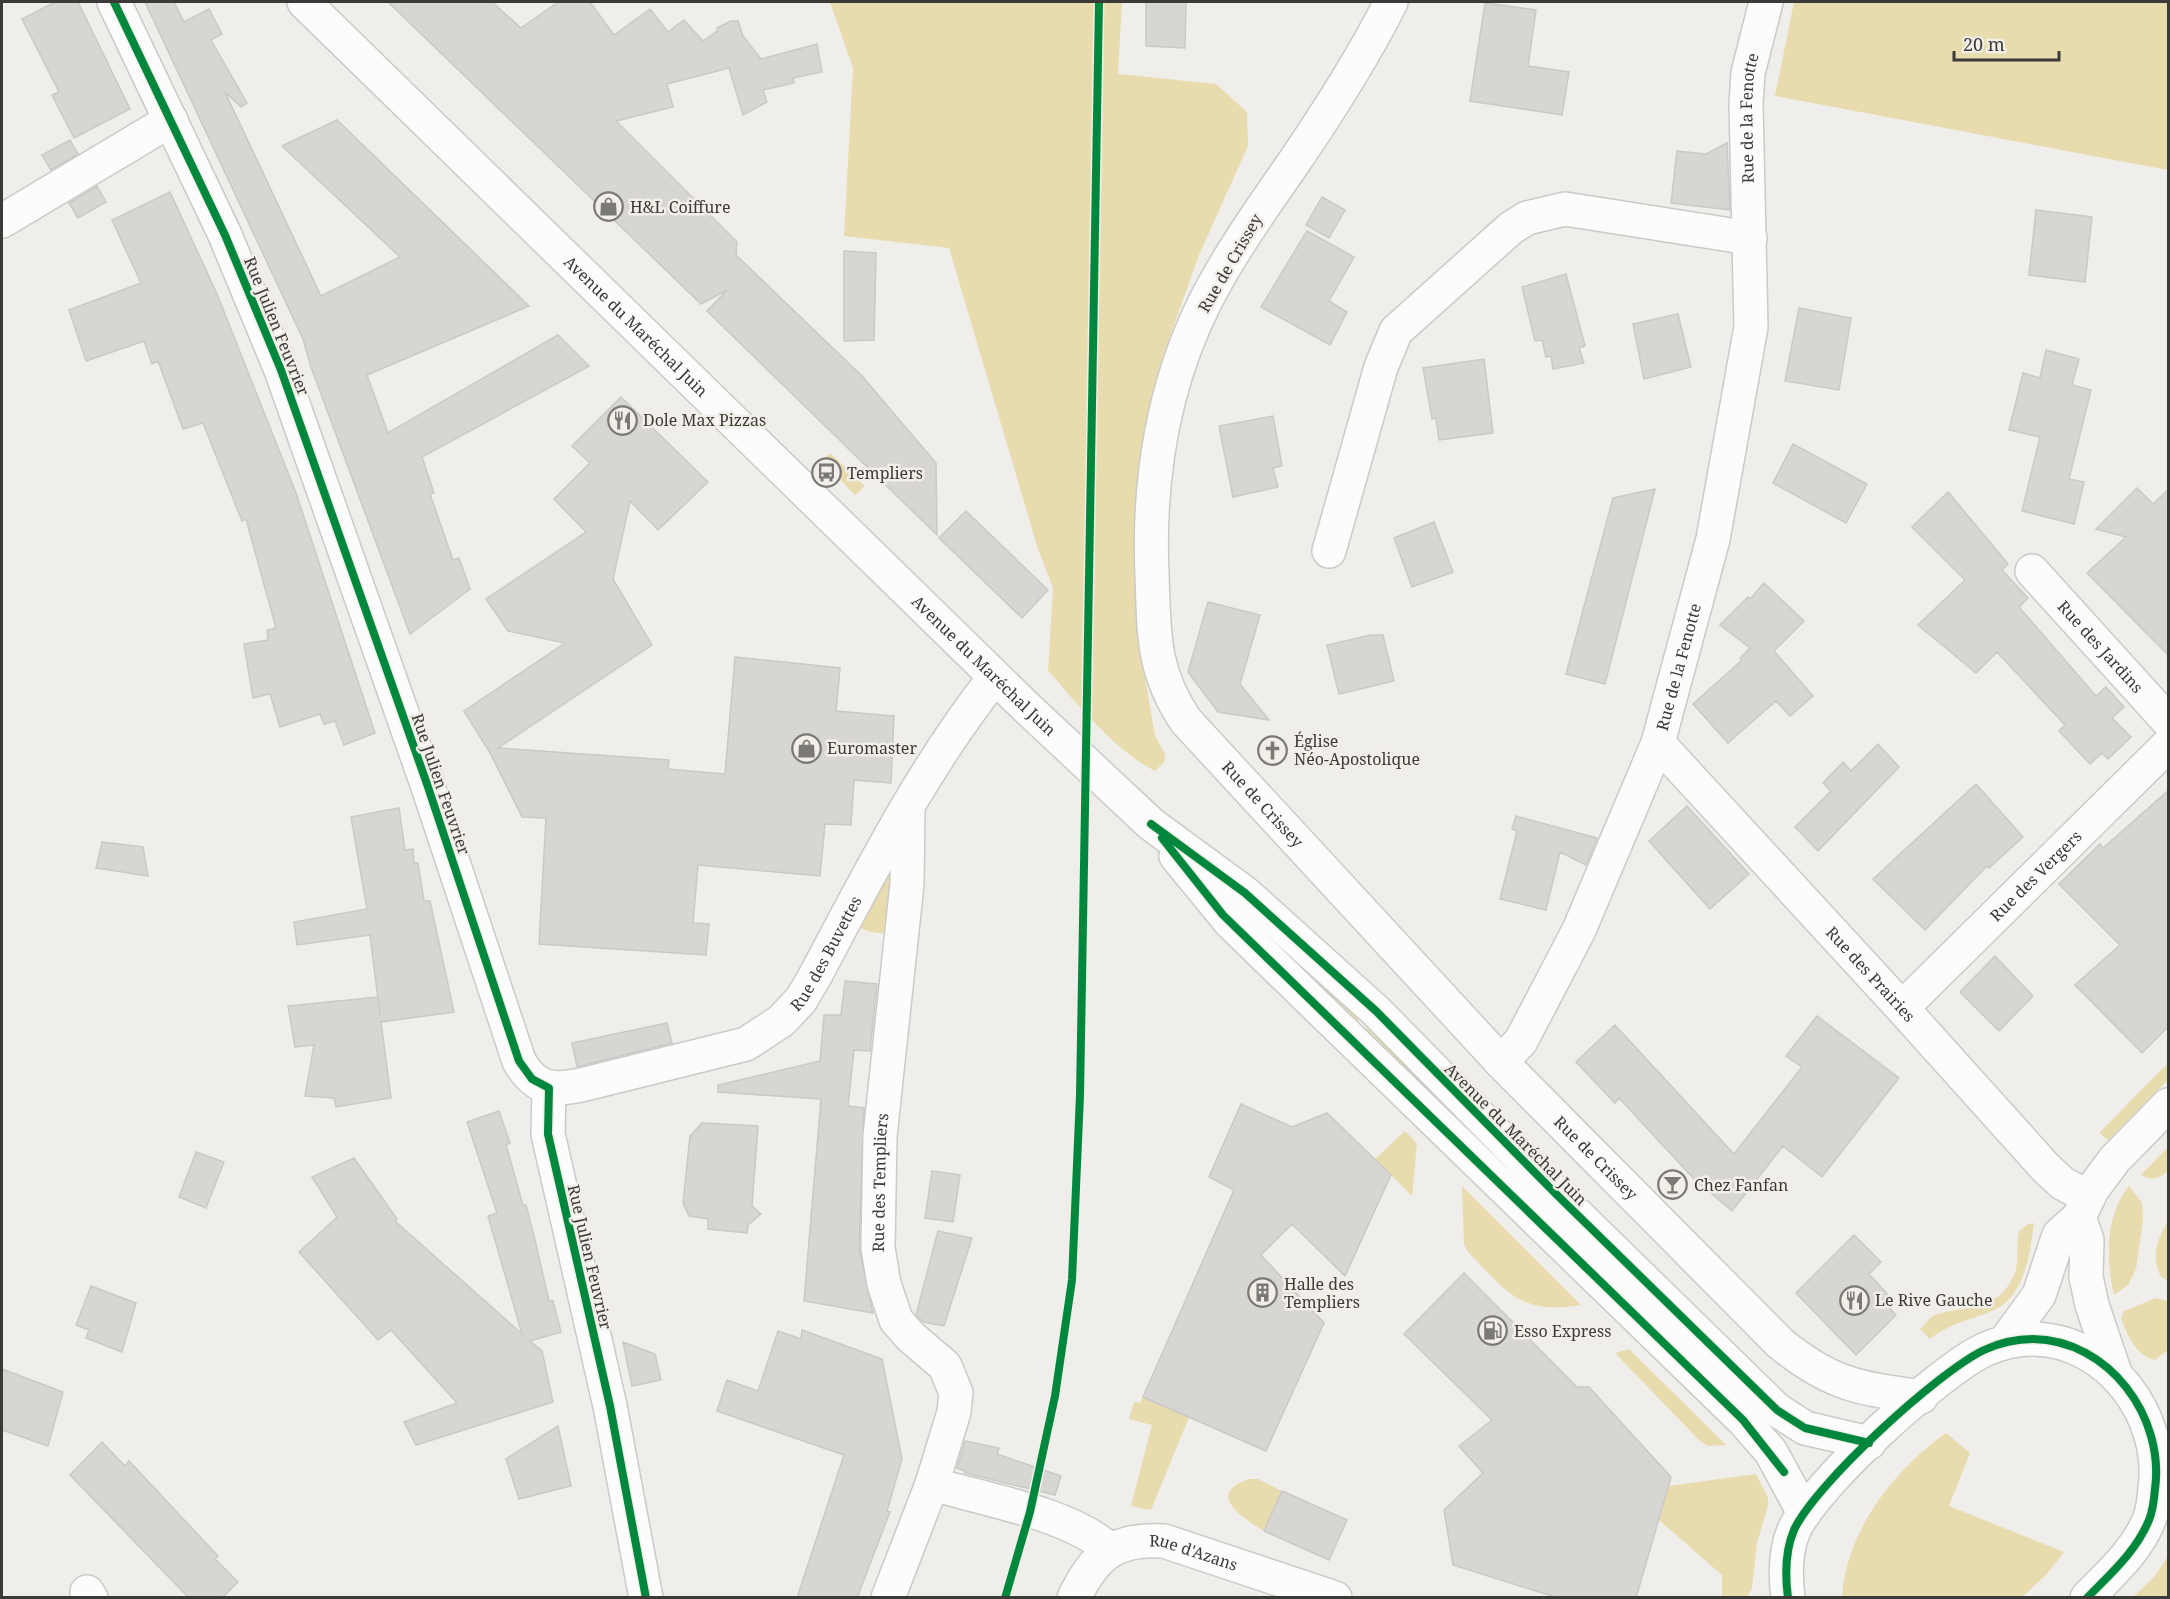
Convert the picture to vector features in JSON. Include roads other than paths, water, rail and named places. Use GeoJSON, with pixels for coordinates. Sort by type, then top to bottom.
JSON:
{"type":"FeatureCollection","features":[{"type":"Feature","properties":{"kind":"street","name":"Rue Julien Feuvrier"},"geometry":{"type":"LineString","coordinates":[[114,2],[225,235],[281,370],[428,784],[519,1061],[532,1079],[549,1088],[548,1134],[612,1417],[646,1598]]}},
{"type":"Feature","properties":{"kind":"street","name":"Avenue du Maréchal Juin"},"geometry":{"type":"LineString","coordinates":[[304,2],[1024,706],[1150,824],[1245,892],[1376,1011],[1557,1195],[1777,1410],[1804,1428],[1869,1443]]}},
{"type":"Feature","properties":{"kind":"street","name":"Rue de Crissey"},"geometry":{"type":"LineString","coordinates":[[1391,2],[1366,52],[1228,261],[1205,302],[1188,341],[1161,432],[1154,484],[1150,536],[1157,655],[1161,677],[1171,699],[1186,721],[1501,1062],[1781,1344],[1806,1364],[1847,1385],[1921,1397]]}},
{"type":"Feature","properties":{"kind":"street","name":"Rue de la Fenotte"},"geometry":{"type":"LineString","coordinates":[[1501,1062],[1521,1041],[1578,930],[1658,743],[1715,528],[1751,327],[1746,104],[1748,73],[1766,2]]}},
{"type":"Feature","properties":{"kind":"street"},"geometry":{"type":"LineString","coordinates":[[2,221],[171,120]]}},
{"type":"Feature","properties":{"kind":"street"},"geometry":{"type":"LineString","coordinates":[[1329,551],[1381,367],[1396,331],[1511,228],[1527,218],[1565,209],[1750,238]]}},
{"type":"Feature","properties":{"kind":"street","name":"Rue des Jardins"},"geometry":{"type":"LineString","coordinates":[[2032,571],[2169,721]]}},
{"type":"Feature","properties":{"kind":"street","name":"Rue des Buvettes"},"geometry":{"type":"LineString","coordinates":[[549,1088],[559,1090],[746,1044],[781,1021],[801,1000],[815,976],[908,803],[959,723],[995,677]]}},
{"type":"Feature","properties":{"kind":"street","name":"Rue des Prairies"},"geometry":{"type":"LineString","coordinates":[[1658,743],[2083,1207]]}},
{"type":"Feature","properties":{"kind":"street","name":"Rue des Vergers"},"geometry":{"type":"LineString","coordinates":[[1902,1008],[2169,745]]}},
{"type":"Feature","properties":{"kind":"street","name":"Rue des Templiers"},"geometry":{"type":"LineString","coordinates":[[888,1598],[932,1484],[954,1412],[956,1393],[945,1366],[910,1337],[896,1320],[884,1284],[877,1230],[880,1136],[906,884],[908,803]]}},
{"type":"Feature","properties":{"kind":"street","name":"Avenue du Maréchal Juin"},"geometry":{"type":"LineString","coordinates":[[1150,824],[1231,923],[1743,1420],[1771,1452],[1804,1513]]}},
{"type":"Feature","properties":{"kind":"street"},"geometry":{"type":"LineString","coordinates":[[2004,1343],[2039,1295],[2059,1235],[2083,1207],[2115,1159],[2169,1105]]}},
{"type":"Feature","properties":{"kind":"street"},"geometry":{"type":"LineString","coordinates":[[2083,1207],[2087,1240],[2086,1277],[2092,1305],[2116,1376]]}},
{"type":"Feature","properties":{"kind":"street"},"geometry":{"type":"LineString","coordinates":[[1787,1597],[1789,1546],[1804,1513],[1834,1477],[1921,1397],[1973,1356],[2004,1343],[2031,1339],[2063,1342],[2091,1356],[2116,1376],[2132,1394],[2146,1416],[2154,1440],[2157,1475],[2150,1520],[2135,1547],[2086,1598]]}},
{"type":"Feature","properties":{"kind":"street"},"geometry":{"type":"LineString","coordinates":[[932,1484],[1065,1524],[1089,1533],[1110,1550]]}},
{"type":"Feature","properties":{"kind":"street","name":"Rue d'Azans"},"geometry":{"type":"LineString","coordinates":[[1074,1598],[1096,1561],[1110,1550],[1141,1540],[1164,1541],[1335,1598]]}},
{"type":"Feature","properties":{"kind":"place","name":"H&L Coiffure"},"geometry":{"type":"Point","coordinates":[609,207]}},
{"type":"Feature","properties":{"kind":"place","name":"Dole Max Pizzas"},"geometry":{"type":"Point","coordinates":[622,420]}},
{"type":"Feature","properties":{"kind":"place","name":"Templiers"},"geometry":{"type":"Point","coordinates":[826,473]}},
{"type":"Feature","properties":{"kind":"place","name":"Euromaster"},"geometry":{"type":"Point","coordinates":[806,748]}},
{"type":"Feature","properties":{"kind":"place","name":"Église Néo-Apostolique"},"geometry":{"type":"Point","coordinates":[1273,750]}},
{"type":"Feature","properties":{"kind":"place","name":"Chez Fanfan"},"geometry":{"type":"Point","coordinates":[1673,1185]}},
{"type":"Feature","properties":{"kind":"place","name":"Halle des Templiers"},"geometry":{"type":"Point","coordinates":[1263,1293]}},
{"type":"Feature","properties":{"kind":"place","name":"Le Rive Gauche"},"geometry":{"type":"Point","coordinates":[1854,1300]}},
{"type":"Feature","properties":{"kind":"place","name":"Esso Express"},"geometry":{"type":"Point","coordinates":[1493,1331]}}]}
